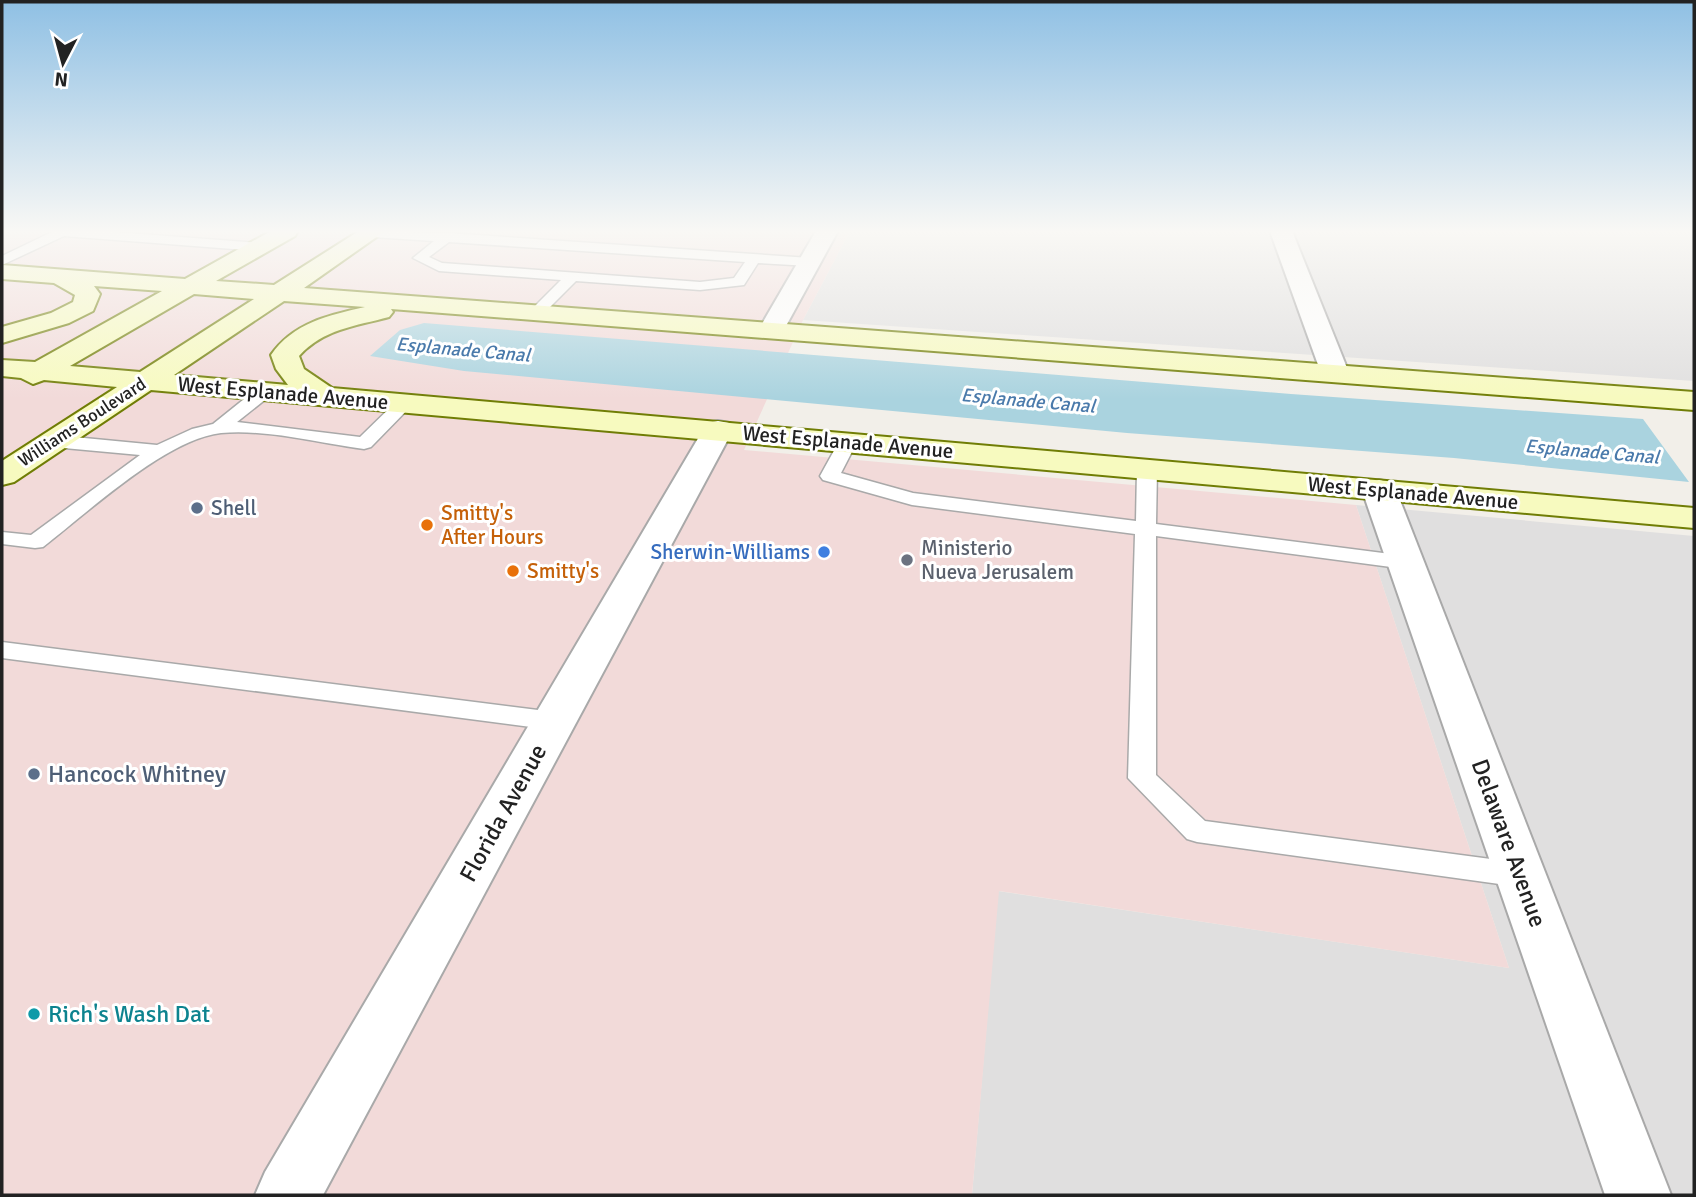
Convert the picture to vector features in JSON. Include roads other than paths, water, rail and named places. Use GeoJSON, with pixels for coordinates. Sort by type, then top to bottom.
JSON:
{"type":"FeatureCollection","features":[{"type":"Feature","properties":{"kind":"main road"},"geometry":{"type":"LineString","coordinates":[[2,335],[60,318],[84,306],[88,294],[80,287]]}},
{"type":"Feature","properties":{"kind":"main road"},"geometry":{"type":"LineString","coordinates":[[2,393],[188,287]]}},
{"type":"Feature","properties":{"kind":"main road"},"geometry":{"type":"LineString","coordinates":[[201,287],[1694,401]]}},
{"type":"Feature","properties":{"kind":"main road","name":"Williams Boulevard"},"geometry":{"type":"LineString","coordinates":[[2,475],[289,287]]}},
{"type":"Feature","properties":{"kind":"main road"},"geometry":{"type":"LineString","coordinates":[[324,396],[287,369],[285,355],[298,338],[313,329],[343,319],[444,305]]}},
{"type":"Feature","properties":{"kind":"main road","name":"West Esplanade Avenue"},"geometry":{"type":"LineString","coordinates":[[2,368],[1694,518]]}},
{"type":"Feature","properties":{"kind":"street"},"geometry":{"type":"LineString","coordinates":[[772,329],[796,287]]}},
{"type":"Feature","properties":{"kind":"street"},"geometry":{"type":"LineString","coordinates":[[1302,287],[1335,373]]}},
{"type":"Feature","properties":{"kind":"street","name":"Florida Avenue"},"geometry":{"type":"LineString","coordinates":[[288,1195],[718,430]]}},
{"type":"Feature","properties":{"kind":"street","name":"Delaware Avenue"},"geometry":{"type":"LineString","coordinates":[[1379,490],[1638,1195]]}},
{"type":"Feature","properties":{"kind":"lane"},"geometry":{"type":"LineString","coordinates":[[537,312],[562,287]]}},
{"type":"Feature","properties":{"kind":"lane"},"geometry":{"type":"LineString","coordinates":[[219,428],[265,391]]}},
{"type":"Feature","properties":{"kind":"lane"},"geometry":{"type":"LineString","coordinates":[[2,538],[35,542],[158,451],[184,437],[219,428],[364,443],[405,403]]}},
{"type":"Feature","properties":{"kind":"lane"},"geometry":{"type":"LineString","coordinates":[[53,441],[158,451]]}},
{"type":"Feature","properties":{"kind":"lane"},"geometry":{"type":"LineString","coordinates":[[848,442],[830,476],[912,499],[1406,562]]}},
{"type":"Feature","properties":{"kind":"lane"},"geometry":{"type":"LineString","coordinates":[[1147,469],[1142,778],[1197,831],[1521,875]]}},
{"type":"Feature","properties":{"kind":"lane"},"geometry":{"type":"LineString","coordinates":[[2,650],[554,721]]}},
{"type":"Feature","properties":{"kind":"water","name":"Esplanade Canal"},"geometry":{"type":"Polygon","coordinates":[[[424,323],[1291,394],[1643,419],[1689,482],[1454,458],[1127,433],[464,371],[370,356],[400,330],[424,323]]]}},
{"type":"Feature","properties":{"kind":"place","name":"Shell"},"geometry":{"type":"Point","coordinates":[197,508]}},
{"type":"Feature","properties":{"kind":"place","name":"Smitty's After Hours"},"geometry":{"type":"Point","coordinates":[427,525]}},
{"type":"Feature","properties":{"kind":"place","name":"Sherwin-Williams"},"geometry":{"type":"Point","coordinates":[824,552]}},
{"type":"Feature","properties":{"kind":"place","name":"Ministerio Nueva Jerusalem"},"geometry":{"type":"Point","coordinates":[907,560]}},
{"type":"Feature","properties":{"kind":"place","name":"Smitty's"},"geometry":{"type":"Point","coordinates":[513,571]}},
{"type":"Feature","properties":{"kind":"place","name":"Hancock Whitney"},"geometry":{"type":"Point","coordinates":[34,774]}},
{"type":"Feature","properties":{"kind":"place","name":"Rich's Wash Dat"},"geometry":{"type":"Point","coordinates":[34,1014]}}]}
